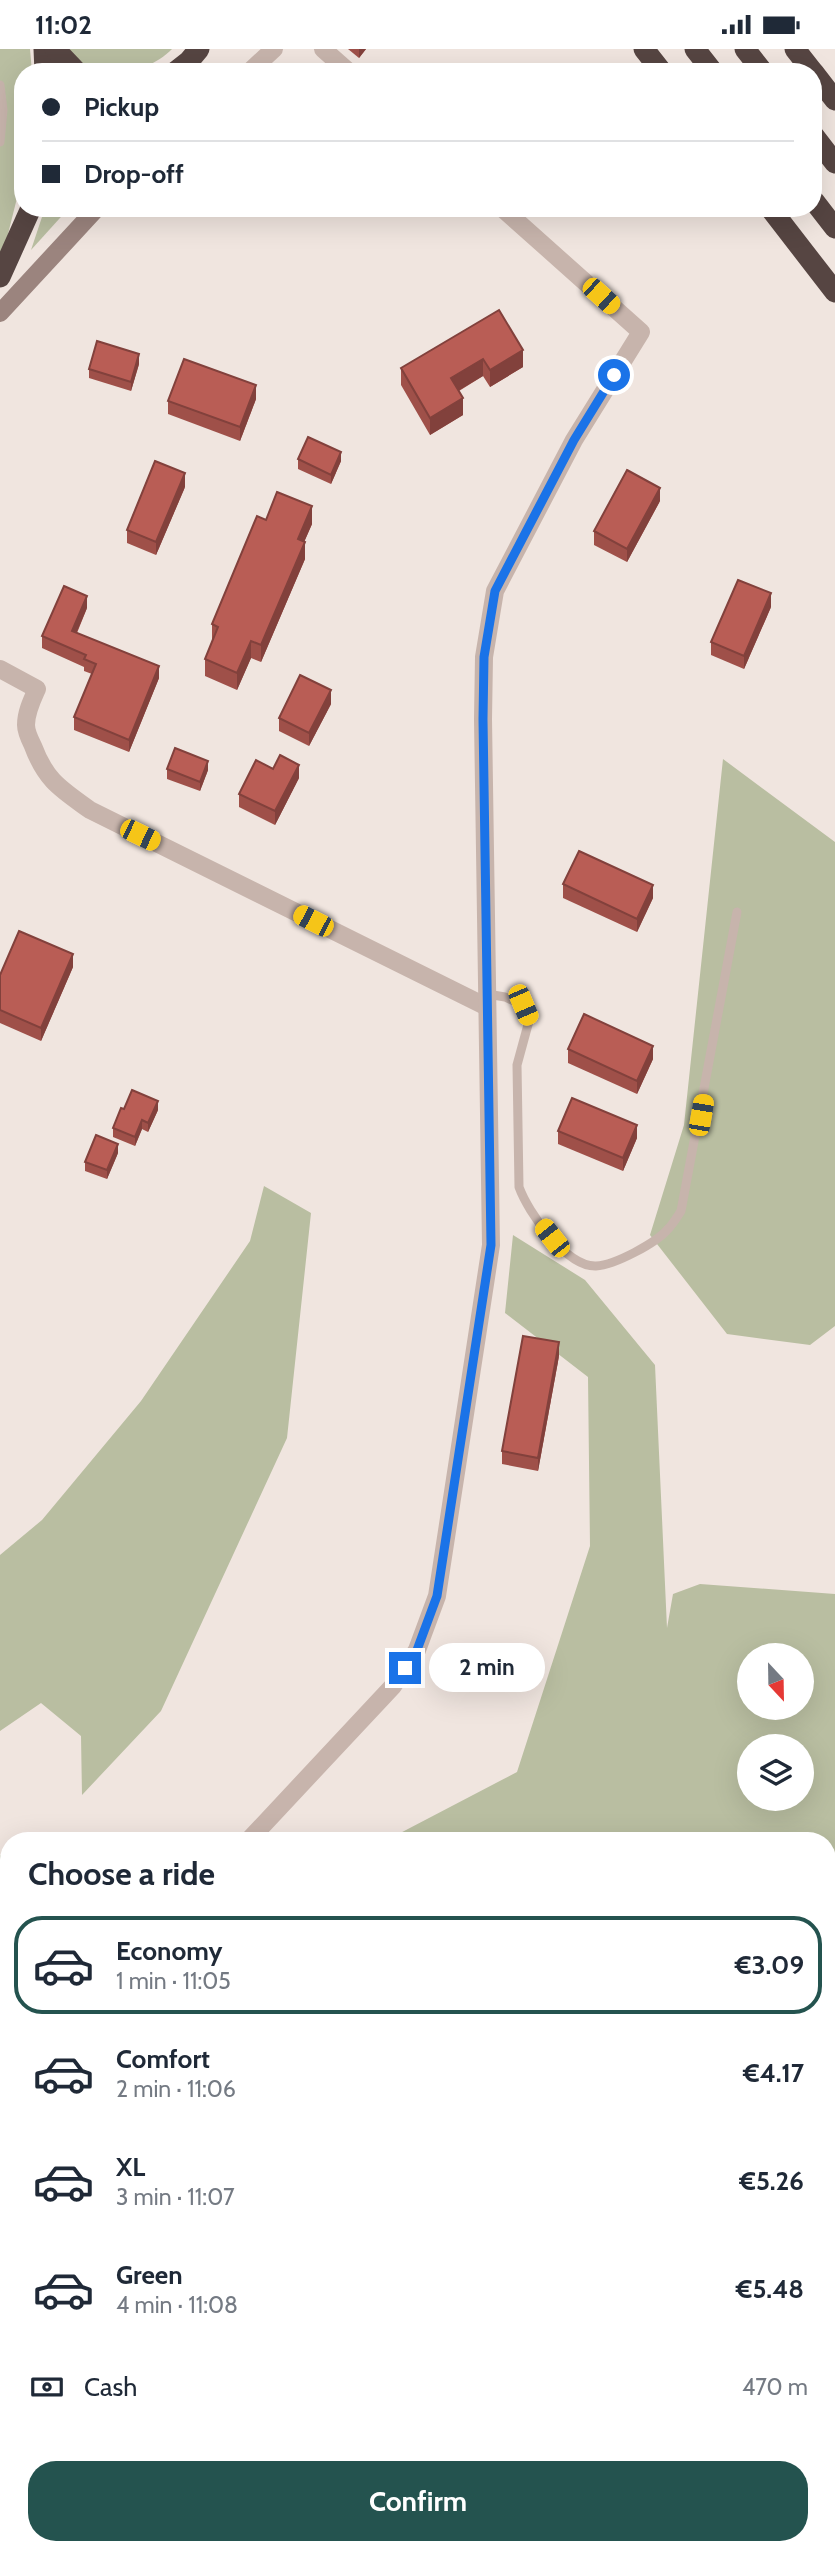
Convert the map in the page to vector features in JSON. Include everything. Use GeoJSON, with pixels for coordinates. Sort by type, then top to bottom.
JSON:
{"type":"FeatureCollection","features":[{"type":"Feature","properties":{"kind":"highway"},"geometry":{"type":"LineString","coordinates":[[55,49],[68,63]]}},
{"type":"Feature","properties":{"kind":"highway"},"geometry":{"type":"LineString","coordinates":[[644,49],[655,63]]}},
{"type":"Feature","properties":{"kind":"highway"},"geometry":{"type":"LineString","coordinates":[[695,49],[706,63]]}},
{"type":"Feature","properties":{"kind":"highway"},"geometry":{"type":"LineString","coordinates":[[745,49],[756,63]]}},
{"type":"Feature","properties":{"kind":"highway"},"geometry":{"type":"LineString","coordinates":[[795,49],[806,63]]}},
{"type":"Feature","properties":{"kind":"highway"},"geometry":{"type":"LineString","coordinates":[[185,63],[199,50]]}},
{"type":"Feature","properties":{"kind":"highway"},"geometry":{"type":"LineString","coordinates":[[822,83],[835,100]]}},
{"type":"Feature","properties":{"kind":"highway"},"geometry":{"type":"LineString","coordinates":[[822,146],[835,163]]}},
{"type":"Feature","properties":{"kind":"highway"},"geometry":{"type":"LineString","coordinates":[[822,211],[835,228]]}},
{"type":"Feature","properties":{"kind":"highway"},"geometry":{"type":"LineString","coordinates":[[0,277],[28,217]]}},
{"type":"Feature","properties":{"kind":"highway"},"geometry":{"type":"LineString","coordinates":[[777,217],[835,292]]}},
{"type":"Feature","properties":{"kind":"main road"},"geometry":{"type":"LineString","coordinates":[[0,313],[89,217]]}},
{"type":"Feature","properties":{"kind":"street"},"geometry":{"type":"LineString","coordinates":[[259,63],[274,49]]}},
{"type":"Feature","properties":{"kind":"street"},"geometry":{"type":"LineString","coordinates":[[323,49],[339,63]]}},
{"type":"Feature","properties":{"kind":"street"},"geometry":{"type":"LineString","coordinates":[[256,1832],[393,1686],[417,1650],[437,1596],[491,1245],[484,657],[495,591],[574,440],[641,332],[512,217]]}},
{"type":"Feature","properties":{"kind":"street"},"geometry":{"type":"LineString","coordinates":[[0,669],[37,689],[29,709],[26,727],[33,747],[44,772],[58,787],[90,810],[487,1001]]}},
{"type":"Feature","properties":{"kind":"lane"},"geometry":{"type":"LineString","coordinates":[[0,85],[3,110],[0,142]]}},
{"type":"Feature","properties":{"kind":"lane"},"geometry":{"type":"LineString","coordinates":[[487,1001],[505,997],[523,1005],[529,1021],[517,1065],[519,1187],[525,1204],[552,1238],[578,1261],[596,1266],[615,1260],[642,1248],[667,1231],[681,1211],[737,912]]}},
{"type":"Feature","properties":{"kind":"green space"},"geometry":{"type":"Polygon","coordinates":[[[0,49],[30,49],[31,63],[14,63],[14,210],[0,257],[0,49]]]}},
{"type":"Feature","properties":{"kind":"green space"},"geometry":{"type":"Polygon","coordinates":[[[66,49],[172,49],[153,63],[81,63],[66,49]]]}},
{"type":"Feature","properties":{"kind":"green space"},"geometry":{"type":"Polygon","coordinates":[[[42,217],[61,217],[31,250],[42,217]]]}},
{"type":"Feature","properties":{"kind":"green space"},"geometry":{"type":"Polygon","coordinates":[[[723,759],[835,842],[835,1326],[810,1345],[727,1334],[650,1235],[684,1125],[723,759]]]}},
{"type":"Feature","properties":{"kind":"green space"},"geometry":{"type":"Polygon","coordinates":[[[264,1186],[311,1213],[287,1438],[161,1711],[82,1795],[81,1736],[41,1703],[0,1731],[0,1555],[42,1520],[141,1401],[250,1241],[264,1186]]]}},
{"type":"Feature","properties":{"kind":"green space"},"geometry":{"type":"Polygon","coordinates":[[[513,1235],[585,1280],[655,1365],[667,1628],[673,1594],[700,1584],[835,1594],[835,1832],[402,1832],[517,1772],[590,1546],[588,1377],[505,1313],[513,1235]]]}},
{"type":"Feature","properties":{"kind":"building"},"geometry":{"type":"Polygon","coordinates":[[[499,310],[523,350],[490,370],[483,359],[451,378],[463,398],[430,418],[401,368],[499,310]]]}},
{"type":"Feature","properties":{"kind":"building"},"geometry":{"type":"Polygon","coordinates":[[[97,341],[139,354],[131,382],[89,369],[97,341]]]}},
{"type":"Feature","properties":{"kind":"building"},"geometry":{"type":"Polygon","coordinates":[[[184,359],[256,385],[240,427],[168,401],[184,359]]]}},
{"type":"Feature","properties":{"kind":"building"},"geometry":{"type":"Polygon","coordinates":[[[308,437],[341,452],[331,475],[298,459],[308,437]]]}},
{"type":"Feature","properties":{"kind":"building"},"geometry":{"type":"Polygon","coordinates":[[[155,461],[185,473],[156,542],[127,530],[155,461]]]}},
{"type":"Feature","properties":{"kind":"building"},"geometry":{"type":"Polygon","coordinates":[[[627,470],[660,488],[627,549],[594,531],[627,470]]]}},
{"type":"Feature","properties":{"kind":"building"},"geometry":{"type":"Polygon","coordinates":[[[277,492],[312,506],[298,539],[305,542],[261,645],[251,641],[237,673],[205,659],[218,627],[212,624],[257,516],[266,520],[277,492]]]}},
{"type":"Feature","properties":{"kind":"building"},"geometry":{"type":"Polygon","coordinates":[[[738,580],[771,593],[744,656],[711,642],[738,580]]]}},
{"type":"Feature","properties":{"kind":"building"},"geometry":{"type":"Polygon","coordinates":[[[64,586],[87,596],[72,631],[159,666],[129,740],[74,717],[96,664],[84,659],[86,655],[42,636],[64,586]]]}},
{"type":"Feature","properties":{"kind":"building"},"geometry":{"type":"Polygon","coordinates":[[[300,675],[331,690],[309,733],[279,718],[300,675]]]}},
{"type":"Feature","properties":{"kind":"building"},"geometry":{"type":"Polygon","coordinates":[[[175,748],[208,761],[200,782],[167,769],[175,748]]]}},
{"type":"Feature","properties":{"kind":"building"},"geometry":{"type":"Polygon","coordinates":[[[280,755],[299,765],[275,811],[239,794],[256,760],[273,769],[280,755]]]}},
{"type":"Feature","properties":{"kind":"building"},"geometry":{"type":"Polygon","coordinates":[[[579,851],[653,885],[637,919],[563,884],[579,851]]]}},
{"type":"Feature","properties":{"kind":"building"},"geometry":{"type":"Polygon","coordinates":[[[19,931],[73,954],[41,1028],[0,1010],[0,975],[19,931]]]}},
{"type":"Feature","properties":{"kind":"building"},"geometry":{"type":"Polygon","coordinates":[[[584,1014],[653,1046],[637,1081],[568,1049],[584,1014]]]}},
{"type":"Feature","properties":{"kind":"building"},"geometry":{"type":"Polygon","coordinates":[[[132,1090],[158,1101],[148,1123],[142,1120],[135,1137],[113,1128],[132,1090]]]}},
{"type":"Feature","properties":{"kind":"building"},"geometry":{"type":"Polygon","coordinates":[[[572,1098],[637,1125],[623,1158],[558,1131],[572,1098]]]}},
{"type":"Feature","properties":{"kind":"building"},"geometry":{"type":"Polygon","coordinates":[[[96,1135],[118,1144],[107,1170],[85,1162],[96,1135]]]}},
{"type":"Feature","properties":{"kind":"building"},"geometry":{"type":"Polygon","coordinates":[[[523,1336],[559,1342],[538,1458],[502,1451],[523,1336]]]}},
{"type":"Feature","properties":{"kind":"route"},"geometry":{"type":"LineString","coordinates":[[405,1668],[417,1650],[437,1596],[491,1245],[484,657],[495,591],[574,440],[614,375]]}}]}
